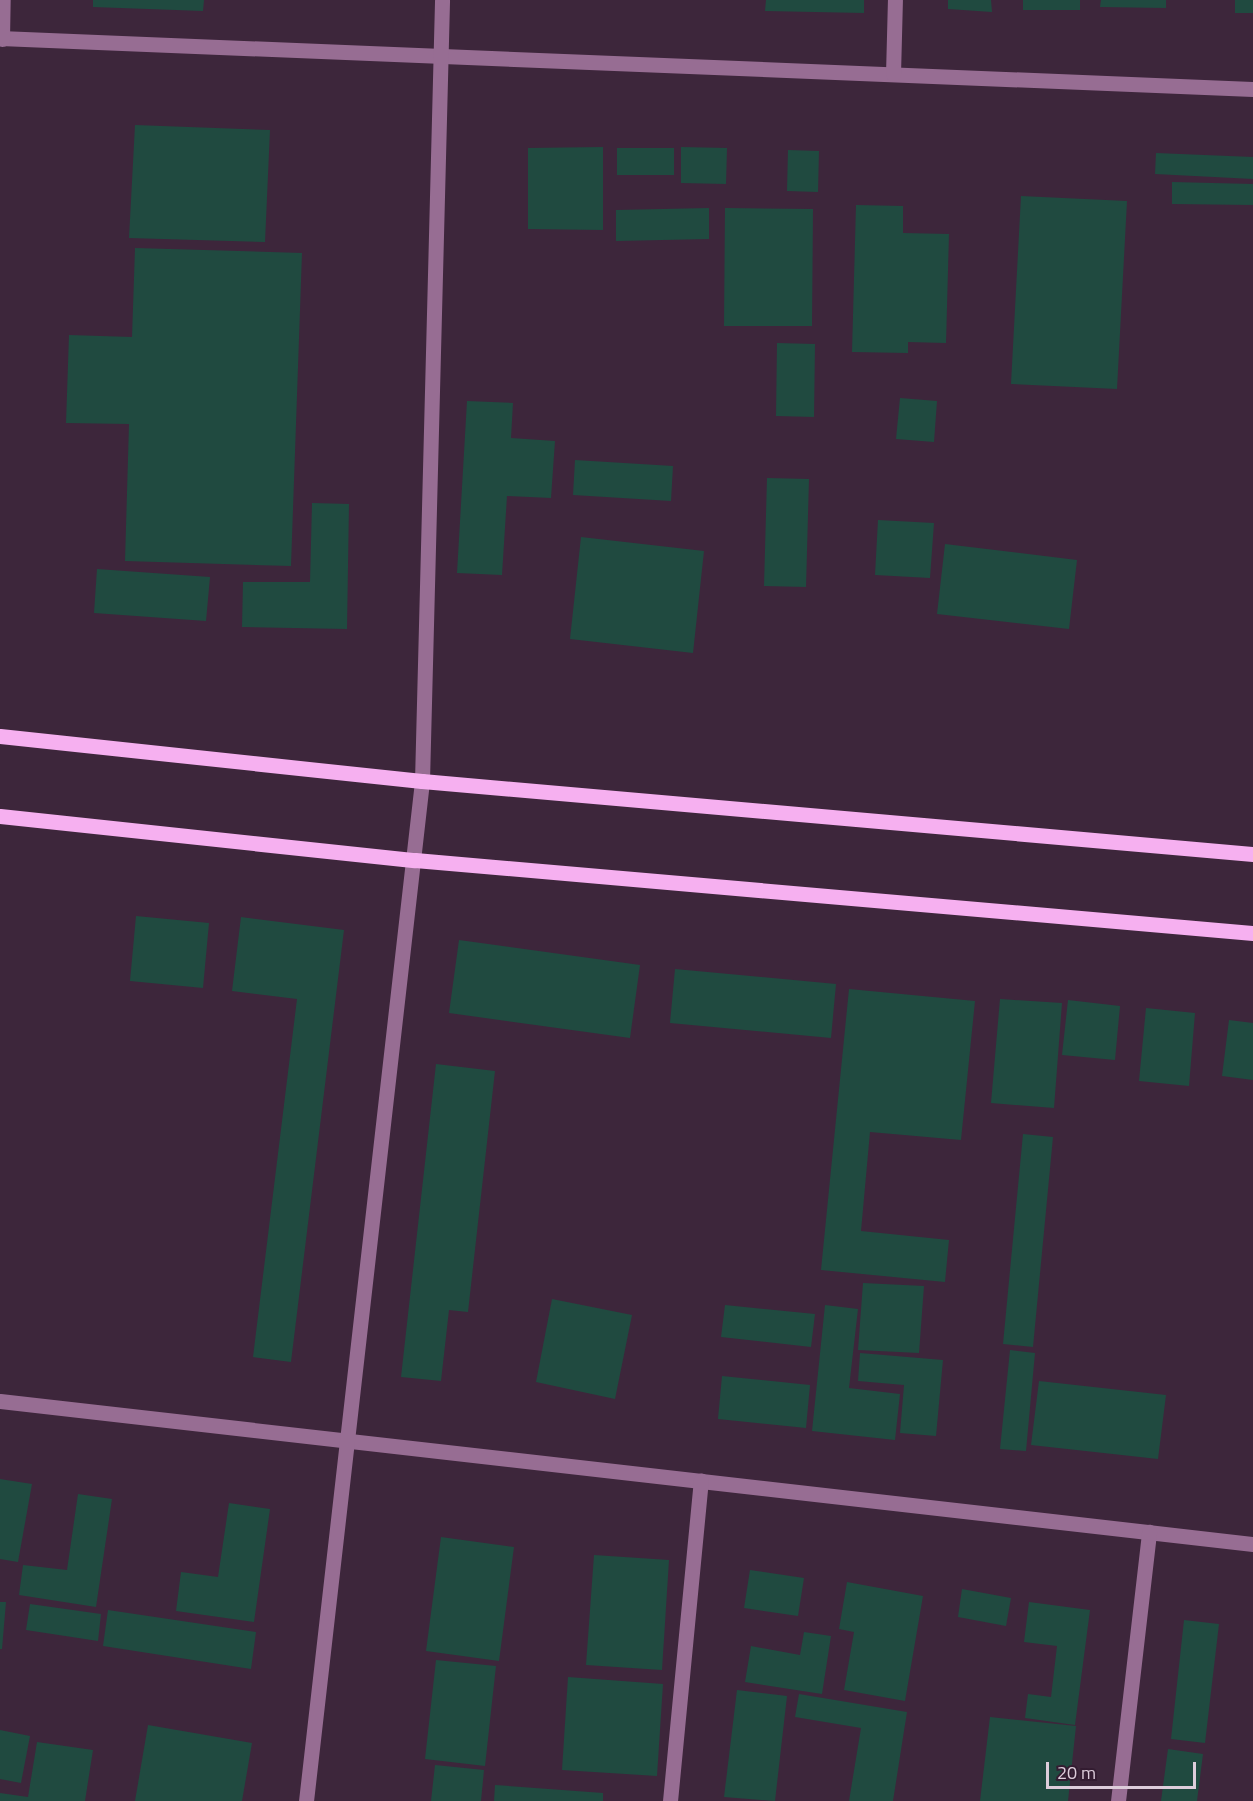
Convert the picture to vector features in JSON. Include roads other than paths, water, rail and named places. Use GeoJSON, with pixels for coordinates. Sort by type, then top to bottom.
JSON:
{"type":"FeatureCollection","features":[{"type":"Feature","properties":{"kind":"main road"},"geometry":{"type":"LineString","coordinates":[[0,736],[422,781],[1253,854]]}},
{"type":"Feature","properties":{"kind":"main road"},"geometry":{"type":"LineString","coordinates":[[0,816],[415,860],[1253,933]]}},
{"type":"Feature","properties":{"kind":"street"},"geometry":{"type":"LineString","coordinates":[[3,0],[1,38],[1253,89]]}},
{"type":"Feature","properties":{"kind":"street"},"geometry":{"type":"LineString","coordinates":[[306,1801],[344,1440],[415,860],[422,781],[442,0]]}},
{"type":"Feature","properties":{"kind":"street"},"geometry":{"type":"LineString","coordinates":[[893,74],[896,0]]}},
{"type":"Feature","properties":{"kind":"street"},"geometry":{"type":"LineString","coordinates":[[0,1401],[1253,1544]]}},
{"type":"Feature","properties":{"kind":"street"},"geometry":{"type":"LineString","coordinates":[[670,1801],[700,1480]]}},
{"type":"Feature","properties":{"kind":"street"},"geometry":{"type":"LineString","coordinates":[[1118,1801],[1149,1532]]}}]}
